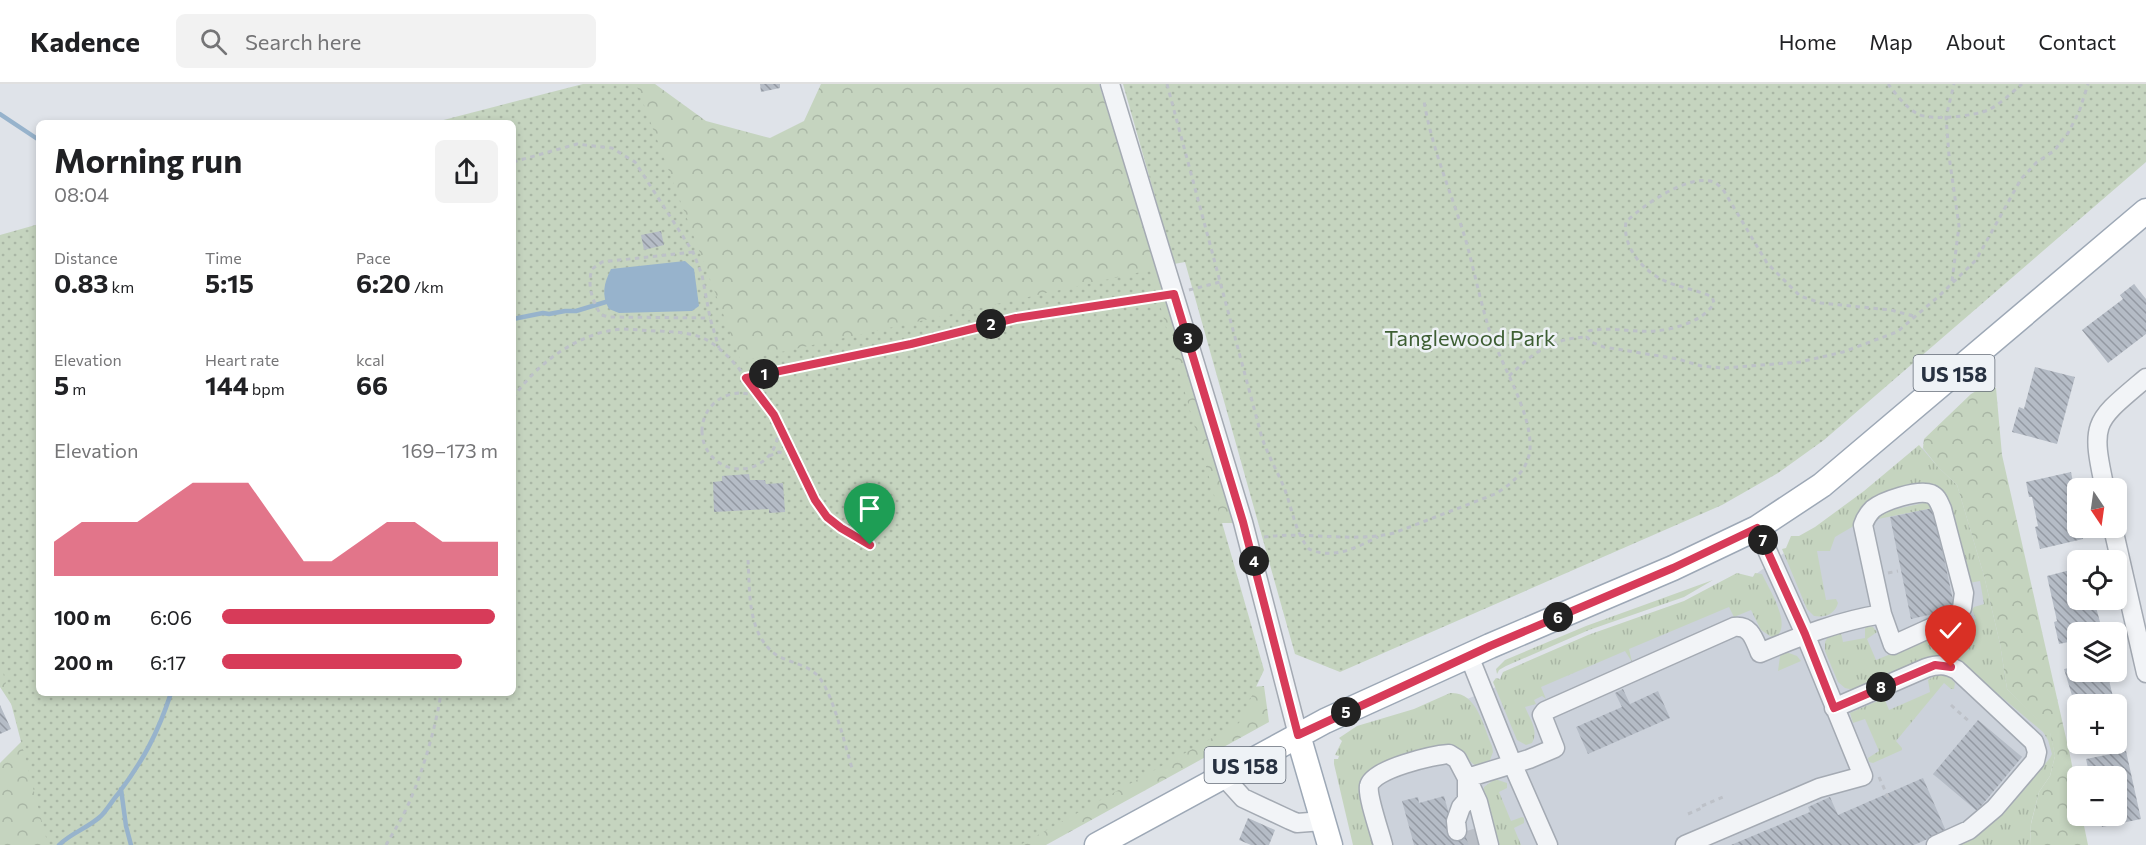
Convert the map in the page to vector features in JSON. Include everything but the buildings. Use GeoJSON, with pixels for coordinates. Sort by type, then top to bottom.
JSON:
{"type":"FeatureCollection","features":[{"type":"Feature","properties":{"kind":"main road","name":"US 158"},"geometry":{"type":"LineString","coordinates":[[1097,845],[1298,735],[1468,656],[1673,568],[1757,528],[1792,507],[1831,478],[2146,211]]}},
{"type":"Feature","properties":{"kind":"main road"},"geometry":{"type":"LineString","coordinates":[[1298,735],[1330,845]]}},
{"type":"Feature","properties":{"kind":"street"},"geometry":{"type":"LineString","coordinates":[[1110,84],[1248,539],[1298,735]]}},
{"type":"Feature","properties":{"kind":"street"},"geometry":{"type":"LineString","coordinates":[[2102,478],[2096,450],[2100,422],[2146,378]]}},
{"type":"Feature","properties":{"kind":"street"},"geometry":{"type":"LineString","coordinates":[[1917,493],[1931,495],[1938,500],[1942,509],[1964,593],[1962,608],[1957,616],[1893,645],[1882,614],[1864,531],[1864,520],[1869,512],[1881,504],[1917,493]]}},
{"type":"Feature","properties":{"kind":"street"},"geometry":{"type":"LineString","coordinates":[[1685,845],[1819,788],[1863,776],[1805,634],[1757,528]]}},
{"type":"Feature","properties":{"kind":"street"},"geometry":{"type":"LineString","coordinates":[[2115,538],[2146,673]]}},
{"type":"Feature","properties":{"kind":"street"},"geometry":{"type":"LineString","coordinates":[[1467,778],[1529,759],[1555,748],[1542,715],[1545,711],[1734,627],[1741,626],[1749,630],[1760,652],[1852,619],[1882,614]]}},
{"type":"Feature","properties":{"kind":"street"},"geometry":{"type":"LineString","coordinates":[[1468,656],[1548,845]]}},
{"type":"Feature","properties":{"kind":"street"},"geometry":{"type":"LineString","coordinates":[[1834,708],[1926,668],[1946,665],[1964,676],[2034,742],[2037,752],[2035,761],[1995,808],[1969,830],[1936,845]]}},
{"type":"Feature","properties":{"kind":"street"},"geometry":{"type":"LineString","coordinates":[[1383,845],[1369,792],[1370,782],[1376,775],[1402,765],[1449,754],[1457,759],[1478,802],[1489,845]]}},
{"type":"Feature","properties":{"kind":"street"},"geometry":{"type":"LineString","coordinates":[[1224,777],[1243,798],[1290,820],[1297,823],[1323,821]]}},
{"type":"Feature","properties":{"kind":"street"},"geometry":{"type":"LineString","coordinates":[[1465,830],[1456,822],[1461,807],[1467,800],[1467,778]]}},
{"type":"Feature","properties":{"kind":"path"},"geometry":{"type":"LineString","coordinates":[[1167,84],[1262,438],[1269,458],[1284,487],[1299,534],[1309,549],[1326,554],[1350,550],[1495,494],[1508,487],[1517,478],[1530,452],[1527,423],[1490,330],[1465,240],[1432,142],[1424,101]]}},
{"type":"Feature","properties":{"kind":"path"},"geometry":{"type":"LineString","coordinates":[[1888,84],[1900,99],[1919,115],[1946,117],[1986,111],[2004,100],[2022,84]]}},
{"type":"Feature","properties":{"kind":"path"},"geometry":{"type":"LineString","coordinates":[[1952,283],[1959,226],[1946,117],[1954,84]]}},
{"type":"Feature","properties":{"kind":"path"},"geometry":{"type":"LineString","coordinates":[[1587,337],[1591,342],[1604,346],[1678,359],[1701,366],[1724,368],[1800,362],[1843,352],[1897,332],[1976,260],[2021,178],[2037,162],[2054,151],[2068,133],[2079,112],[2088,84]]}},
{"type":"Feature","properties":{"kind":"path"},"geometry":{"type":"LineString","coordinates":[[516,161],[577,144],[612,147],[635,162],[693,252],[702,275],[710,318],[719,348]]}},
{"type":"Feature","properties":{"kind":"path"},"geometry":{"type":"LineString","coordinates":[[1587,337],[1589,331],[1600,329],[1655,331],[1686,324],[1710,311],[1714,303],[1712,297],[1701,291],[1663,280],[1651,273],[1628,245],[1625,232],[1626,222],[1651,202],[1687,184],[1704,180],[1715,183],[1724,191],[1767,263],[1800,296],[1821,303],[1891,310],[1913,316]]}},
{"type":"Feature","properties":{"kind":"path"},"geometry":{"type":"LineString","coordinates":[[693,252],[602,262],[592,269],[589,279],[591,294],[601,315],[609,317],[710,318]]}},
{"type":"Feature","properties":{"kind":"path"},"geometry":{"type":"LineString","coordinates":[[746,378],[911,344],[1016,318],[1174,294],[1220,282]]}},
{"type":"Feature","properties":{"kind":"path"},"geometry":{"type":"LineString","coordinates":[[516,394],[535,372],[554,357],[587,338],[606,332],[623,329],[685,333],[703,338],[719,348],[746,378],[774,415],[815,500],[827,517],[870,545]]}},
{"type":"Feature","properties":{"kind":"path"},"geometry":{"type":"LineString","coordinates":[[1509,376],[1528,358],[1550,344],[1571,337],[1587,337]]}},
{"type":"Feature","properties":{"kind":"path"},"geometry":{"type":"LineString","coordinates":[[763,400],[746,393],[728,394],[707,412],[702,429],[706,447],[711,455],[726,466],[744,468],[761,462],[768,456],[776,441],[777,424],[774,415]]}},
{"type":"Feature","properties":{"kind":"path"},"geometry":{"type":"LineString","coordinates":[[768,456],[779,453],[795,457]]}},
{"type":"Feature","properties":{"kind":"path"},"geometry":{"type":"LineString","coordinates":[[1248,539],[1299,534],[1379,537]]}},
{"type":"Feature","properties":{"kind":"path"},"geometry":{"type":"LineString","coordinates":[[748,560],[753,617],[764,644],[777,655],[817,674],[826,688],[852,768]]}},
{"type":"Feature","properties":{"kind":"path"},"geometry":{"type":"LineString","coordinates":[[386,845],[403,815],[419,776],[433,734],[440,696]]}},
{"type":"Feature","properties":{"kind":"path"},"geometry":{"type":"LineString","coordinates":[[1951,705],[1971,723]]}},
{"type":"Feature","properties":{"kind":"path"},"geometry":{"type":"LineString","coordinates":[[1876,771],[1888,797]]}},
{"type":"Feature","properties":{"kind":"path"},"geometry":{"type":"LineString","coordinates":[[1688,814],[1723,797]]}},
{"type":"Feature","properties":{"kind":"shaded area"},"geometry":{"type":"Polygon","coordinates":[[[1923,448],[1938,467],[1957,485],[1984,576],[2000,644],[2007,689],[2050,732],[2055,756],[1984,845],[1360,845],[1350,748],[1743,584],[1923,448]]]}},
{"type":"Feature","properties":{"kind":"green space"},"geometry":{"type":"Polygon","coordinates":[[[583,84],[636,84],[741,361],[1150,270],[1264,670],[1239,723],[1020,845],[48,845],[0,661],[0,235],[36,225],[36,696],[516,696],[516,120],[444,120],[583,84]]]}},
{"type":"Feature","properties":{"kind":"green space"},"geometry":{"type":"Polygon","coordinates":[[[591,84],[655,84],[706,121],[770,138],[804,121],[821,84],[1099,84],[1195,387],[1233,523],[1126,523],[1198,691],[1264,686],[1269,722],[1046,845],[0,845],[0,763],[30,733],[0,687],[0,235],[36,658],[36,696],[516,696],[516,122],[591,84]]]}},
{"type":"Feature","properties":{"kind":"green space","name":"Tanglewood Park"},"geometry":{"type":"Polygon","coordinates":[[[1123,84],[2146,84],[2146,162],[1824,440],[1778,473],[1722,505],[1340,672],[1295,654],[1185,262],[1174,264],[1123,84]]]}},
{"type":"Feature","properties":{"kind":"green space"},"geometry":{"type":"Polygon","coordinates":[[[1988,384],[1996,388],[2002,455],[2067,742],[2067,754],[2070,754],[2072,766],[2067,766],[2067,826],[2084,826],[2088,845],[2030,845],[2031,824],[2039,792],[2050,776],[2055,756],[2050,733],[2007,689],[2000,644],[1984,576],[1957,485],[1938,467],[1923,448],[1924,439],[1971,394],[1988,384]]]}},
{"type":"Feature","properties":{"kind":"green space"},"geometry":{"type":"Polygon","coordinates":[[[1919,445],[1957,485],[1984,576],[2000,644],[2007,689],[2050,732],[2055,756],[2050,776],[2039,792],[2031,823],[2030,845],[1959,845],[1998,818],[2050,758],[2052,754],[2043,732],[1959,661],[1949,657],[1935,657],[1854,690],[1845,688],[1838,682],[1825,651],[1825,642],[1829,635],[1841,633],[1843,642],[1865,638],[1865,628],[1869,626],[1877,632],[1867,639],[1876,660],[1976,619],[1972,610],[1984,604],[1980,581],[1969,583],[1942,491],[1933,485],[1863,511],[1852,527],[1835,537],[1830,551],[1817,551],[1826,600],[1836,599],[1838,603],[1835,610],[1826,616],[1814,616],[1807,609],[1782,549],[1786,548],[1791,536],[1799,536],[1815,527],[1864,491],[1919,445]]]}},
{"type":"Feature","properties":{"kind":"green space"},"geometry":{"type":"Polygon","coordinates":[[[1928,502],[1933,508],[1873,520],[1878,513],[1928,502]]]}},
{"type":"Feature","properties":{"kind":"green space"},"geometry":{"type":"Polygon","coordinates":[[[1737,573],[1753,577],[1755,573],[1762,574],[1781,618],[1782,626],[1773,638],[1761,630],[1751,610],[1734,617],[1729,607],[1629,649],[1632,662],[1625,651],[1541,687],[1546,699],[1542,696],[1534,700],[1536,704],[1525,707],[1535,734],[1532,743],[1526,745],[1517,740],[1493,682],[1496,678],[1500,679],[1503,672],[1588,635],[1684,601],[1737,573]]]}},
{"type":"Feature","properties":{"kind":"green space"},"geometry":{"type":"Polygon","coordinates":[[[1713,580],[1684,597],[1589,630],[1506,666],[1497,674],[1496,669],[1505,660],[1586,626],[1713,580]]]}},
{"type":"Feature","properties":{"kind":"green space"},"geometry":{"type":"Polygon","coordinates":[[[1786,652],[1797,656],[1801,661],[1778,671],[1780,656],[1786,652]]]}},
{"type":"Feature","properties":{"kind":"green space"},"geometry":{"type":"Polygon","coordinates":[[[1938,674],[1947,675],[1955,683],[1954,689],[1944,683],[1896,741],[1902,750],[1873,763],[1869,762],[1868,758],[1879,751],[1865,719],[1853,723],[1850,713],[1882,699],[1885,700],[1889,710],[1930,692],[1928,680],[1938,674]]]}},
{"type":"Feature","properties":{"kind":"green space"},"geometry":{"type":"Polygon","coordinates":[[[1450,693],[1467,698],[1478,711],[1492,746],[1493,752],[1490,760],[1477,766],[1460,749],[1443,746],[1421,750],[1380,763],[1365,774],[1359,785],[1361,802],[1373,845],[1353,845],[1334,764],[1334,759],[1338,759],[1339,756],[1335,755],[1342,741],[1339,738],[1357,726],[1414,709],[1450,693]]]}},
{"type":"Feature","properties":{"kind":"green space"},"geometry":{"type":"Polygon","coordinates":[[[1495,779],[1507,783],[1507,788],[1499,792],[1511,821],[1524,818],[1524,823],[1514,828],[1521,845],[1496,845],[1483,796],[1484,787],[1495,779]]]}},
{"type":"Feature","properties":{"kind":"water"},"geometry":{"type":"Polygon","coordinates":[[[685,261],[694,269],[699,306],[692,311],[619,313],[609,309],[604,289],[611,269],[685,261]]]}},
{"type":"Feature","properties":{"kind":"waterway"},"geometry":{"type":"LineString","coordinates":[[0,114],[36,138]]}},
{"type":"Feature","properties":{"kind":"waterway"},"geometry":{"type":"LineString","coordinates":[[516,318],[543,313],[576,311],[609,301]]}},
{"type":"Feature","properties":{"kind":"waterway"},"geometry":{"type":"LineString","coordinates":[[59,845],[101,816],[118,794],[149,746],[170,696]]}},
{"type":"Feature","properties":{"kind":"waterway"},"geometry":{"type":"LineString","coordinates":[[121,789],[131,845]]}},
{"type":"Feature","properties":{"kind":"tunnel"},"geometry":{"type":"LineString","coordinates":[[1473,829],[1478,845]]}},
{"type":"Feature","properties":{"kind":"route"},"geometry":{"type":"LineString","coordinates":[[870,545],[827,517],[815,500],[770,407],[746,378],[911,344],[1016,318],[1174,294],[1243,522],[1298,735],[1490,646],[1673,568],[1757,528],[1805,634],[1834,708],[1926,668],[1941,664],[1951,667]]}}]}
